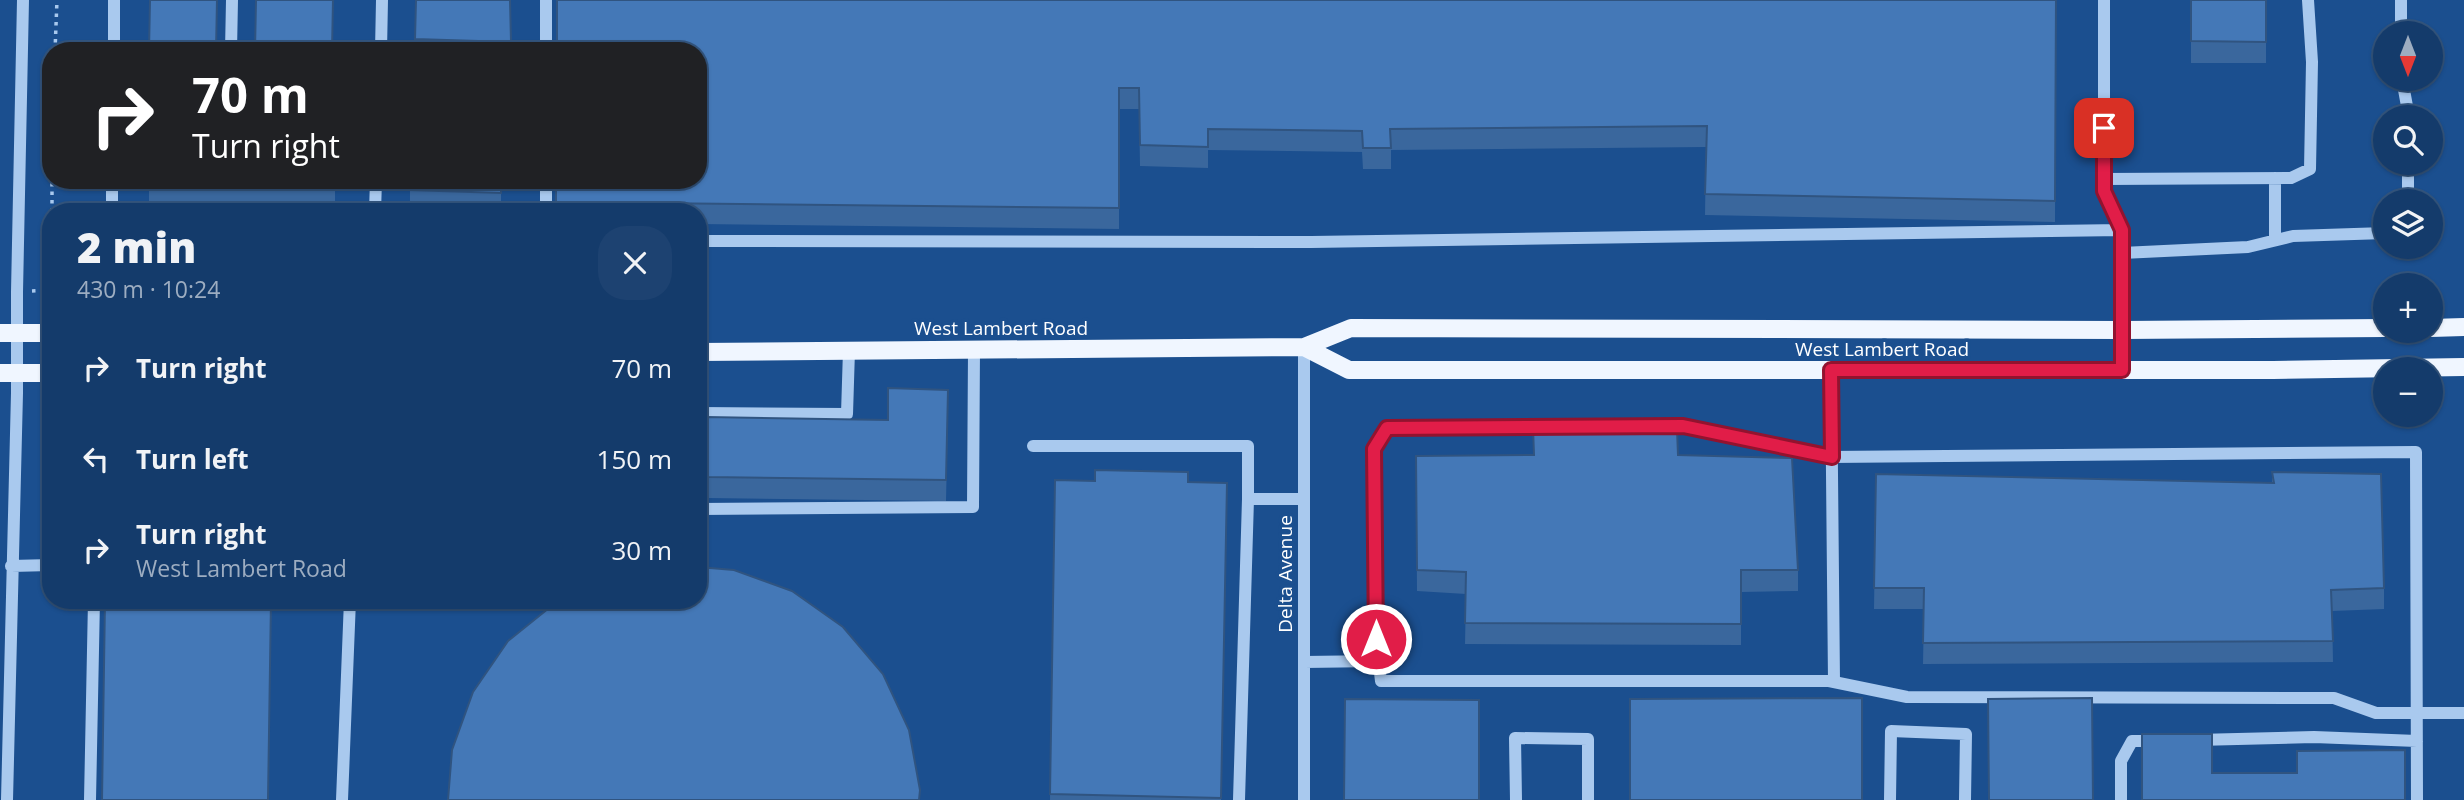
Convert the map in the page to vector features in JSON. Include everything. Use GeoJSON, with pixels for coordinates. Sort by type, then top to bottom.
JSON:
{"type":"FeatureCollection","features":[{"type":"Feature","properties":{"kind":"main road"},"geometry":{"type":"LineString","coordinates":[[2443,328],[2464,327]]}},
{"type":"Feature","properties":{"kind":"main road","name":"West Lambert Road"},"geometry":{"type":"LineString","coordinates":[[707,352],[1304,347],[1351,328],[2373,328]]}},
{"type":"Feature","properties":{"kind":"main road"},"geometry":{"type":"LineString","coordinates":[[8,333],[42,333]]}},
{"type":"Feature","properties":{"kind":"main road","name":"West Lambert Road"},"geometry":{"type":"LineString","coordinates":[[1304,347],[1349,370],[2464,367]]}},
{"type":"Feature","properties":{"kind":"main road"},"geometry":{"type":"LineString","coordinates":[[9,373],[42,373]]}},
{"type":"Feature","properties":{"kind":"street"},"geometry":{"type":"LineString","coordinates":[[7,800],[4,749],[5,596],[12,566],[6,515],[8,333],[23,0]]}},
{"type":"Feature","properties":{"kind":"street"},"geometry":{"type":"LineString","coordinates":[[114,0],[114,42]]}},
{"type":"Feature","properties":{"kind":"street"},"geometry":{"type":"LineString","coordinates":[[231,42],[232,0]]}},
{"type":"Feature","properties":{"kind":"street"},"geometry":{"type":"LineString","coordinates":[[381,42],[382,0]]}},
{"type":"Feature","properties":{"kind":"street"},"geometry":{"type":"LineString","coordinates":[[546,0],[546,42]]}},
{"type":"Feature","properties":{"kind":"street"},"geometry":{"type":"LineString","coordinates":[[2104,0],[2104,191],[2122,230],[2122,370]]}},
{"type":"Feature","properties":{"kind":"street"},"geometry":{"type":"LineString","coordinates":[[2104,179],[2291,178],[2310,169],[2312,62],[2308,0]]}},
{"type":"Feature","properties":{"kind":"street"},"geometry":{"type":"LineString","coordinates":[[2401,0],[2402,21]]}},
{"type":"Feature","properties":{"kind":"street"},"geometry":{"type":"LineString","coordinates":[[2275,178],[2275,240]]}},
{"type":"Feature","properties":{"kind":"street"},"geometry":{"type":"LineString","coordinates":[[707,241],[1311,242],[2122,230]]}},
{"type":"Feature","properties":{"kind":"street"},"geometry":{"type":"LineString","coordinates":[[2122,253],[2248,247],[2293,236],[2373,233]]}},
{"type":"Feature","properties":{"kind":"street","name":"Delta Avenue"},"geometry":{"type":"LineString","coordinates":[[1304,347],[1304,800]]}},
{"type":"Feature","properties":{"kind":"street"},"geometry":{"type":"LineString","coordinates":[[707,413],[847,414],[849,350]]}},
{"type":"Feature","properties":{"kind":"street"},"geometry":{"type":"LineString","coordinates":[[707,509],[973,507],[974,350]]}},
{"type":"Feature","properties":{"kind":"street"},"geometry":{"type":"LineString","coordinates":[[1831,370],[1834,682]]}},
{"type":"Feature","properties":{"kind":"street"},"geometry":{"type":"LineString","coordinates":[[2417,800],[2417,713],[2416,452],[1832,457],[1683,426],[1387,428],[1374,449],[1376,639],[1381,681],[1834,682],[1907,697],[2334,698],[2376,713],[2417,713],[2464,713]]}},
{"type":"Feature","properties":{"kind":"street"},"geometry":{"type":"LineString","coordinates":[[1032,446],[1248,446],[1239,800]]}},
{"type":"Feature","properties":{"kind":"street"},"geometry":{"type":"LineString","coordinates":[[1248,499],[1304,499]]}},
{"type":"Feature","properties":{"kind":"street"},"geometry":{"type":"LineString","coordinates":[[12,566],[42,565]]}},
{"type":"Feature","properties":{"kind":"street"},"geometry":{"type":"LineString","coordinates":[[90,800],[94,609]]}},
{"type":"Feature","properties":{"kind":"street"},"geometry":{"type":"LineString","coordinates":[[342,800],[349,609]]}},
{"type":"Feature","properties":{"kind":"street"},"geometry":{"type":"LineString","coordinates":[[1304,662],[1378,660]]}},
{"type":"Feature","properties":{"kind":"street"},"geometry":{"type":"LineString","coordinates":[[1890,800],[1891,732],[1966,734],[1965,800]]}},
{"type":"Feature","properties":{"kind":"street"},"geometry":{"type":"LineString","coordinates":[[2188,740],[2314,737],[2417,741]]}},
{"type":"Feature","properties":{"kind":"street"},"geometry":{"type":"LineString","coordinates":[[1516,800],[1515,738],[1588,739],[1588,800]]}},
{"type":"Feature","properties":{"kind":"street"},"geometry":{"type":"LineString","coordinates":[[2121,800],[2121,761],[2132,741],[2174,740]]}},
{"type":"Feature","properties":{"kind":"path"},"geometry":{"type":"LineString","coordinates":[[55,42],[57,0]]}},
{"type":"Feature","properties":{"kind":"building"},"geometry":{"type":"Polygon","coordinates":[[[150,0],[217,0],[216,42],[149,42],[150,0]]]}},
{"type":"Feature","properties":{"kind":"building"},"geometry":{"type":"Polygon","coordinates":[[[256,0],[333,0],[332,42],[255,42],[256,0]]]}},
{"type":"Feature","properties":{"kind":"building"},"geometry":{"type":"Polygon","coordinates":[[[416,0],[510,0],[511,42],[415,39],[416,0]]]}},
{"type":"Feature","properties":{"kind":"building"},"geometry":{"type":"Polygon","coordinates":[[[557,0],[2056,0],[2055,201],[1705,194],[1707,126],[1390,129],[1391,148],[1363,148],[1362,131],[1208,129],[1208,147],[1140,145],[1139,88],[1119,88],[1119,208],[556,202],[556,189],[707,189],[707,42],[557,42],[557,0]]]}},
{"type":"Feature","properties":{"kind":"building"},"geometry":{"type":"Polygon","coordinates":[[[2191,0],[2266,0],[2266,42],[2191,41],[2191,0]]]}},
{"type":"Feature","properties":{"kind":"building"},"geometry":{"type":"Polygon","coordinates":[[[149,189],[335,189],[335,190],[149,189]]]}},
{"type":"Feature","properties":{"kind":"building"},"geometry":{"type":"Polygon","coordinates":[[[501,189],[501,193],[410,190],[501,189]]]}},
{"type":"Feature","properties":{"kind":"building"},"geometry":{"type":"Polygon","coordinates":[[[888,388],[948,390],[946,480],[708,477],[707,417],[888,420],[888,388]]]}},
{"type":"Feature","properties":{"kind":"building"},"geometry":{"type":"Polygon","coordinates":[[[1533,427],[1677,429],[1678,455],[1792,458],[1798,570],[1741,570],[1741,624],[1465,623],[1466,572],[1417,570],[1416,456],[1534,455],[1533,427]]]}},
{"type":"Feature","properties":{"kind":"building"},"geometry":{"type":"Polygon","coordinates":[[[1095,470],[1188,472],[1188,482],[1227,483],[1221,798],[1050,794],[1055,480],[1095,481],[1095,470]]]}},
{"type":"Feature","properties":{"kind":"building"},"geometry":{"type":"Polygon","coordinates":[[[2272,472],[2381,474],[2384,588],[2331,590],[2333,641],[1923,643],[1924,588],[1874,588],[1876,474],[2274,483],[2272,472]]]}},
{"type":"Feature","properties":{"kind":"building"},"geometry":{"type":"Polygon","coordinates":[[[707,568],[734,570],[792,591],[843,627],[883,674],[909,730],[920,790],[919,800],[448,800],[452,750],[473,692],[508,641],[548,609],[707,609],[707,568]]]}},
{"type":"Feature","properties":{"kind":"building"},"geometry":{"type":"Polygon","coordinates":[[[105,609],[271,609],[268,800],[102,800],[105,609]]]}},
{"type":"Feature","properties":{"kind":"building"},"geometry":{"type":"Polygon","coordinates":[[[1862,698],[1862,800],[1630,800],[1630,699],[1862,698]]]}},
{"type":"Feature","properties":{"kind":"building"},"geometry":{"type":"Polygon","coordinates":[[[2092,698],[2093,800],[1989,800],[1988,699],[2092,698]]]}},
{"type":"Feature","properties":{"kind":"building"},"geometry":{"type":"Polygon","coordinates":[[[1345,699],[1479,700],[1479,800],[1344,800],[1345,699]]]}},
{"type":"Feature","properties":{"kind":"building"},"geometry":{"type":"Polygon","coordinates":[[[2142,734],[2212,734],[2212,773],[2297,773],[2297,751],[2405,750],[2405,800],[2142,800],[2142,734]]]}},
{"type":"Feature","properties":{"kind":"route"},"geometry":{"type":"LineString","coordinates":[[1376,639],[1374,449],[1387,428],[1683,426],[1832,457],[1831,370],[2122,370],[2122,230],[2104,191],[2104,128]]}}]}
